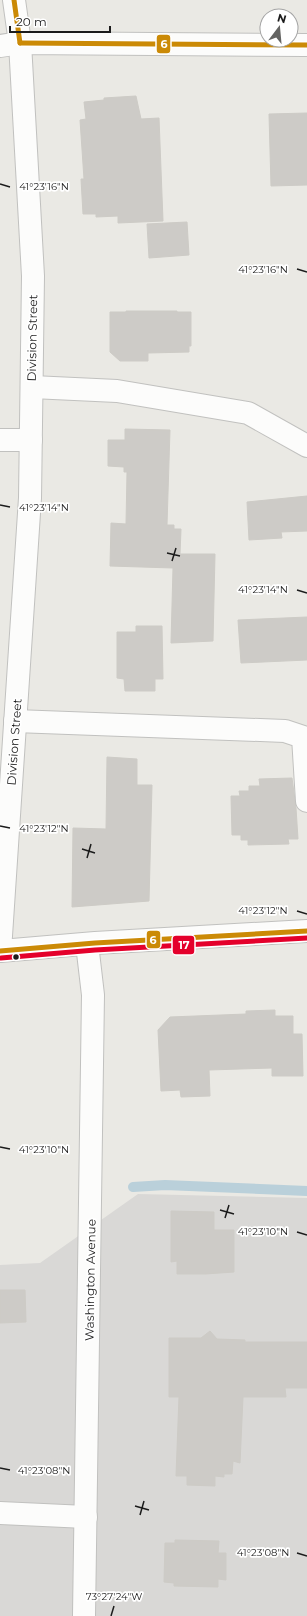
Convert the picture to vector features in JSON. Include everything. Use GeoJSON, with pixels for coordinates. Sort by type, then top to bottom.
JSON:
{"type":"FeatureCollection","features":[{"type":"Feature","properties":{"kind":"street","name":"Division Street"},"geometry":{"type":"LineString","coordinates":[[0,951],[30,498],[32,387],[33,276],[10,45],[14,0]]}},
{"type":"Feature","properties":{"kind":"street"},"geometry":{"type":"LineString","coordinates":[[10,45],[307,45]]}},
{"type":"Feature","properties":{"kind":"street"},"geometry":{"type":"LineString","coordinates":[[32,387],[117,391],[248,413],[307,446]]}},
{"type":"Feature","properties":{"kind":"street"},"geometry":{"type":"LineString","coordinates":[[0,440],[31,440]]}},
{"type":"Feature","properties":{"kind":"street","name":"Division Street"},"geometry":{"type":"LineString","coordinates":[[0,736],[18,676]]}},
{"type":"Feature","properties":{"kind":"street"},"geometry":{"type":"LineString","coordinates":[[15,721],[285,731],[303,737],[307,801]]}},
{"type":"Feature","properties":{"kind":"street"},"geometry":{"type":"LineString","coordinates":[[0,951],[87,944],[307,931]]}},
{"type":"Feature","properties":{"kind":"street","name":"Washington Avenue"},"geometry":{"type":"LineString","coordinates":[[84,1616],[93,995],[87,944]]}},
{"type":"Feature","properties":{"kind":"street"},"geometry":{"type":"LineString","coordinates":[[0,1513],[86,1517]]}},
{"type":"Feature","properties":{"kind":"shaded area"},"geometry":{"type":"Polygon","coordinates":[[[138,1194],[307,1198],[307,1616],[0,1616],[0,1265],[40,1263],[138,1194]]]}},
{"type":"Feature","properties":{"kind":"building"},"geometry":{"type":"Polygon","coordinates":[[[136,96],[141,119],[159,118],[163,221],[118,223],[118,216],[96,217],[96,214],[83,214],[81,179],[84,179],[80,120],[86,119],[84,102],[104,100],[104,98],[136,96]]]}},
{"type":"Feature","properties":{"kind":"building"},"geometry":{"type":"Polygon","coordinates":[[[307,113],[307,185],[271,186],[269,114],[307,113]]]}},
{"type":"Feature","properties":{"kind":"building"},"geometry":{"type":"Polygon","coordinates":[[[187,222],[189,255],[149,258],[147,224],[187,222]]]}},
{"type":"Feature","properties":{"kind":"building"},"geometry":{"type":"Polygon","coordinates":[[[110,312],[191,312],[191,346],[189,346],[189,352],[148,353],[148,361],[120,361],[110,352],[110,312]]]}},
{"type":"Feature","properties":{"kind":"building"},"geometry":{"type":"Polygon","coordinates":[[[125,429],[170,430],[167,525],[174,525],[174,529],[181,529],[180,554],[215,554],[213,641],[171,643],[173,568],[110,566],[111,523],[126,524],[127,472],[124,472],[124,467],[108,466],[108,440],[125,440],[125,429]]]}},
{"type":"Feature","properties":{"kind":"building"},"geometry":{"type":"Polygon","coordinates":[[[307,496],[307,531],[281,532],[282,538],[249,540],[247,502],[307,496]]]}},
{"type":"Feature","properties":{"kind":"building"},"geometry":{"type":"Polygon","coordinates":[[[307,617],[307,660],[241,663],[238,620],[307,617]]]}},
{"type":"Feature","properties":{"kind":"building"},"geometry":{"type":"Polygon","coordinates":[[[136,626],[162,626],[163,679],[155,679],[155,691],[125,691],[124,679],[117,678],[117,632],[136,632],[136,626]]]}},
{"type":"Feature","properties":{"kind":"building"},"geometry":{"type":"Polygon","coordinates":[[[107,757],[137,759],[137,785],[152,785],[149,901],[72,907],[73,828],[106,829],[107,757]]]}},
{"type":"Feature","properties":{"kind":"building"},"geometry":{"type":"Polygon","coordinates":[[[292,778],[298,839],[288,839],[289,844],[248,845],[248,840],[241,840],[241,835],[232,835],[231,796],[240,796],[239,791],[249,791],[249,786],[260,786],[259,779],[292,778]]]}},
{"type":"Feature","properties":{"kind":"building"},"geometry":{"type":"Polygon","coordinates":[[[275,1010],[275,1016],[293,1016],[293,1034],[302,1034],[303,1076],[272,1076],[272,1068],[209,1070],[210,1096],[181,1097],[180,1090],[161,1091],[158,1030],[170,1017],[246,1014],[246,1011],[275,1010]]]}},
{"type":"Feature","properties":{"kind":"building"},"geometry":{"type":"Polygon","coordinates":[[[171,1211],[214,1212],[214,1230],[234,1230],[234,1272],[177,1274],[177,1261],[171,1262],[171,1211]]]}},
{"type":"Feature","properties":{"kind":"building"},"geometry":{"type":"Polygon","coordinates":[[[0,1290],[25,1290],[26,1322],[0,1323],[0,1290]]]}},
{"type":"Feature","properties":{"kind":"building"},"geometry":{"type":"Polygon","coordinates":[[[210,1331],[217,1339],[245,1340],[245,1342],[307,1342],[307,1388],[285,1388],[286,1397],[243,1397],[240,1463],[233,1461],[232,1474],[224,1474],[224,1477],[215,1476],[215,1486],[187,1485],[187,1476],[176,1476],[179,1397],[169,1397],[169,1338],[201,1338],[210,1331]]]}},
{"type":"Feature","properties":{"kind":"building"},"geometry":{"type":"Polygon","coordinates":[[[175,1540],[219,1541],[218,1553],[226,1553],[226,1580],[218,1579],[218,1587],[174,1586],[174,1583],[164,1582],[165,1543],[175,1543],[175,1540]]]}},
{"type":"Feature","properties":{"kind":"waterway"},"geometry":{"type":"LineString","coordinates":[[133,1187],[165,1185],[307,1191]]}},
{"type":"Feature","properties":{"kind":"transit line","name":"6"},"geometry":{"type":"LineString","coordinates":[[14,0],[20,43]]}},
{"type":"Feature","properties":{"kind":"transit line","name":"6"},"geometry":{"type":"LineString","coordinates":[[20,43],[307,45]]}},
{"type":"Feature","properties":{"kind":"transit line","name":"6"},"geometry":{"type":"LineString","coordinates":[[0,951],[95,943],[307,931]]}},
{"type":"Feature","properties":{"kind":"transit line","name":"17"},"geometry":{"type":"LineString","coordinates":[[1,958],[95,950],[307,938]]}}]}
